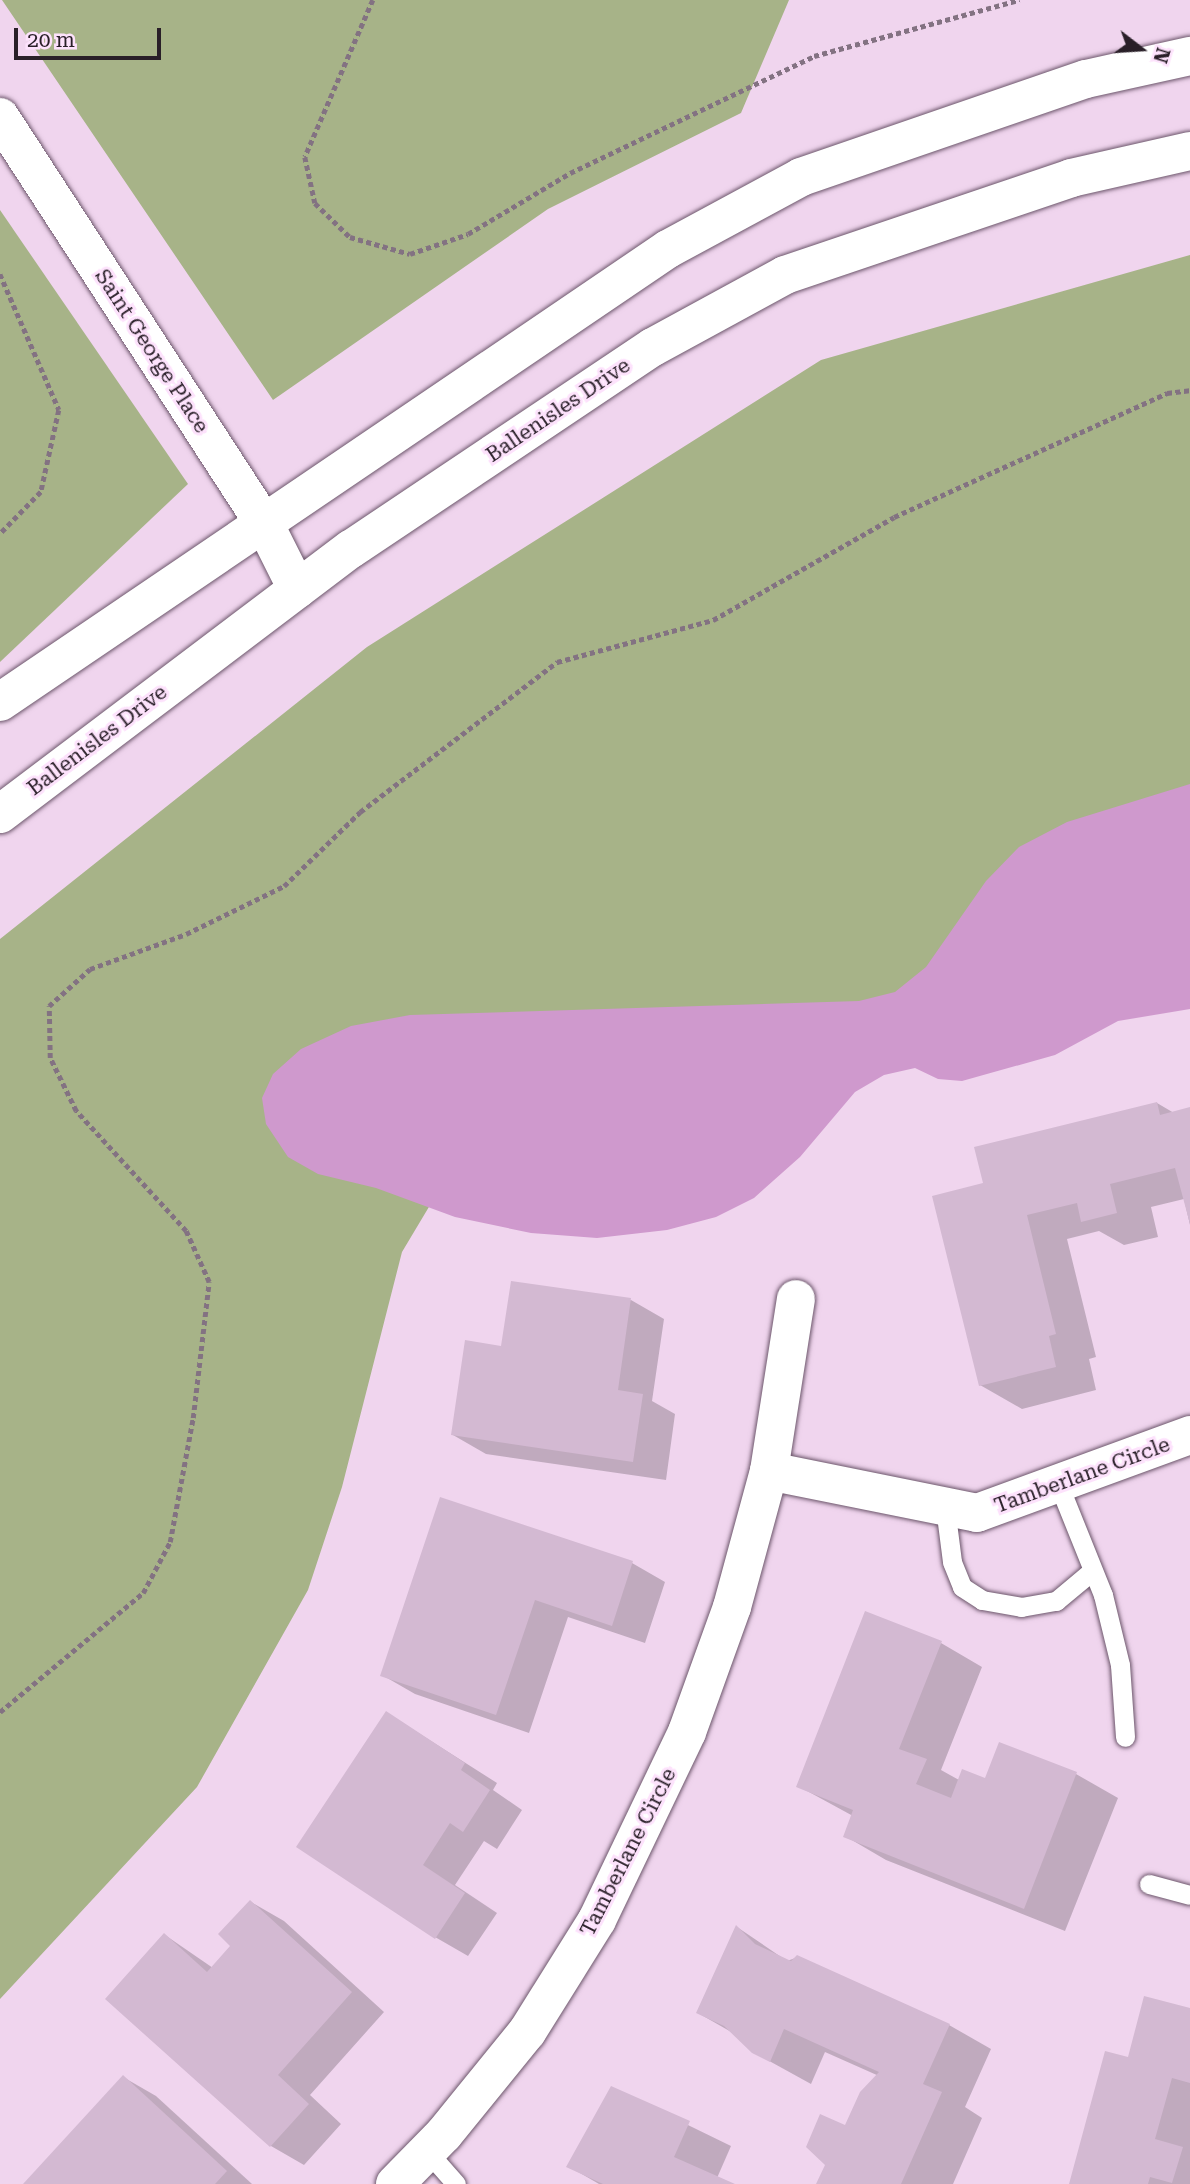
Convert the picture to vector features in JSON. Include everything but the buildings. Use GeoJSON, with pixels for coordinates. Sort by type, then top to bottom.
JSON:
{"type":"FeatureCollection","features":[{"type":"Feature","properties":{"kind":"street"},"geometry":{"type":"LineString","coordinates":[[0,702],[265,525],[377,443],[668,249],[801,177],[1086,79],[1190,57]]}},
{"type":"Feature","properties":{"kind":"street","name":"Saint George Place"},"geometry":{"type":"LineString","coordinates":[[0,117],[265,525],[297,589]]}},
{"type":"Feature","properties":{"kind":"street","name":"Ballenisles Drive"},"geometry":{"type":"LineString","coordinates":[[0,814],[297,589],[653,347],[785,275],[1071,178],[1190,151]]}},
{"type":"Feature","properties":{"kind":"street","name":"Tamberlane Circle"},"geometry":{"type":"LineString","coordinates":[[395,2184],[427,2151],[527,2032],[597,1920],[638,1842],[687,1732],[732,1607],[769,1471],[796,1299]]}},
{"type":"Feature","properties":{"kind":"street","name":"Tamberlane Circle"},"geometry":{"type":"LineString","coordinates":[[769,1471],[977,1513],[1190,1436]]}},
{"type":"Feature","properties":{"kind":"lane"},"geometry":{"type":"LineString","coordinates":[[1058,1483],[1092,1571],[1120,1665],[1125,1737]]}},
{"type":"Feature","properties":{"kind":"lane"},"geometry":{"type":"LineString","coordinates":[[945,1507],[952,1562],[962,1587],[982,1600],[1021,1607],[1056,1601],[1092,1571]]}},
{"type":"Feature","properties":{"kind":"lane"},"geometry":{"type":"LineString","coordinates":[[1149,1884],[1190,1895]]}},
{"type":"Feature","properties":{"kind":"lane"},"geometry":{"type":"LineString","coordinates":[[427,2151],[456,2184]]}},
{"type":"Feature","properties":{"kind":"path"},"geometry":{"type":"LineString","coordinates":[[373,0],[305,157],[315,204],[350,237],[410,254],[468,234],[570,173],[814,56],[1019,0]]}},
{"type":"Feature","properties":{"kind":"path"},"geometry":{"type":"LineString","coordinates":[[0,274],[60,410],[41,492],[0,534]]}},
{"type":"Feature","properties":{"kind":"path"},"geometry":{"type":"LineString","coordinates":[[0,1712],[143,1593],[170,1542],[193,1418],[209,1282],[186,1231],[76,1111],[50,1058],[49,1006],[90,969],[186,934],[284,886],[359,812],[556,662],[713,620],[894,517],[1167,393],[1190,390]]}},
{"type":"Feature","properties":{"kind":"green space"},"geometry":{"type":"Polygon","coordinates":[[[2,0],[789,0],[741,113],[548,209],[273,400],[2,0]]]}},
{"type":"Feature","properties":{"kind":"green space"},"geometry":{"type":"Polygon","coordinates":[[[0,210],[188,484],[0,662],[0,210]]]}},
{"type":"Feature","properties":{"kind":"green space"},"geometry":{"type":"Polygon","coordinates":[[[1190,255],[1190,945],[451,1170],[402,1252],[342,1487],[308,1590],[197,1787],[0,1999],[0,939],[367,647],[821,360],[1190,255]]]}},
{"type":"Feature","properties":{"kind":"shaded area"},"geometry":{"type":"Polygon","coordinates":[[[1190,784],[1190,1009],[1118,1021],[1055,1055],[962,1081],[938,1079],[915,1068],[884,1075],[855,1092],[800,1157],[754,1198],[716,1217],[667,1230],[597,1238],[531,1233],[455,1217],[376,1188],[318,1174],[288,1157],[266,1124],[262,1098],[273,1074],[301,1049],[351,1026],[410,1015],[859,1001],[895,992],[926,967],[986,881],[1019,847],[1067,822],[1190,784]]]}}]}
